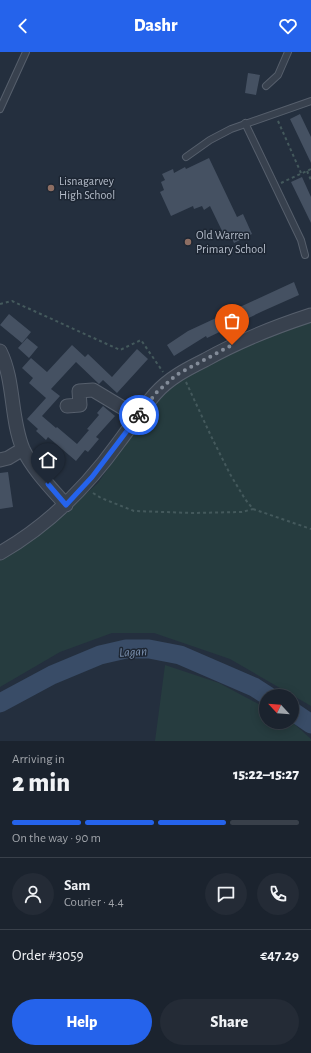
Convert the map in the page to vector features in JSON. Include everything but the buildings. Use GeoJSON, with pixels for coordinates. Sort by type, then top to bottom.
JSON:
{"type":"FeatureCollection","features":[{"type":"Feature","properties":{"kind":"street"},"geometry":{"type":"LineString","coordinates":[[0,553],[32,532],[66,505],[120,442],[156,393],[169,381],[182,372],[232,345],[272,328],[311,315]]}},
{"type":"Feature","properties":{"kind":"street"},"geometry":{"type":"LineString","coordinates":[[0,351],[6,363],[17,428],[23,449],[38,474],[66,505]]}},
{"type":"Feature","properties":{"kind":"street"},"geometry":{"type":"LineString","coordinates":[[67,406],[80,405],[79,391],[93,390],[123,408],[136,419]]}},
{"type":"Feature","properties":{"kind":"street"},"geometry":{"type":"LineString","coordinates":[[0,460],[8,458],[23,449]]}},
{"type":"Feature","properties":{"kind":"lane"},"geometry":{"type":"LineString","coordinates":[[0,110],[26,52]]}},
{"type":"Feature","properties":{"kind":"lane"},"geometry":{"type":"LineString","coordinates":[[266,86],[278,75],[288,52]]}},
{"type":"Feature","properties":{"kind":"lane"},"geometry":{"type":"LineString","coordinates":[[186,157],[210,140],[231,129],[311,101]]}},
{"type":"Feature","properties":{"kind":"lane"},"geometry":{"type":"LineString","coordinates":[[246,123],[301,240],[305,255]]}},
{"type":"Feature","properties":{"kind":"path"},"geometry":{"type":"LineString","coordinates":[[274,113],[301,173]]}},
{"type":"Feature","properties":{"kind":"path"},"geometry":{"type":"LineString","coordinates":[[275,186],[311,169]]}},
{"type":"Feature","properties":{"kind":"path"},"geometry":{"type":"LineString","coordinates":[[307,171],[311,180]]}},
{"type":"Feature","properties":{"kind":"path"},"geometry":{"type":"LineString","coordinates":[[0,304],[12,301],[120,350],[141,340],[169,381]]}},
{"type":"Feature","properties":{"kind":"path"},"geometry":{"type":"LineString","coordinates":[[182,372],[230,474],[253,509],[311,529]]}},
{"type":"Feature","properties":{"kind":"path"},"geometry":{"type":"LineString","coordinates":[[83,487],[101,498],[134,511],[200,513],[242,512],[253,509]]}},
{"type":"Feature","properties":{"kind":"green space"},"geometry":{"type":"Polygon","coordinates":[[[311,319],[311,706],[299,699],[299,689],[282,689],[230,659],[154,633],[112,633],[60,652],[0,687],[0,559],[57,519],[98,483],[142,418],[171,387],[217,358],[311,319]]]}},
{"type":"Feature","properties":{"kind":"green space"},"geometry":{"type":"Polygon","coordinates":[[[165,665],[219,683],[259,704],[259,729],[299,728],[311,739],[311,741],[155,741],[165,665]]]}},
{"type":"Feature","properties":{"kind":"waterway","name":"Lagan"},"geometry":{"type":"LineString","coordinates":[[0,703],[52,675],[100,655],[126,649],[149,649],[180,655],[259,690]]}},
{"type":"Feature","properties":{"kind":"waterway","name":"Lagan"},"geometry":{"type":"LineString","coordinates":[[299,716],[311,724]]}},
{"type":"Feature","properties":{"kind":"way so far"},"geometry":{"type":"LineString","coordinates":[[139,415],[156,393],[176,375],[232,345]]}},
{"type":"Feature","properties":{"kind":"place","name":"Lisnagarvey High School"},"geometry":{"type":"Point","coordinates":[51,188]}},
{"type":"Feature","properties":{"kind":"place","name":"Old Warren Primary School"},"geometry":{"type":"Point","coordinates":[188,242]}},
{"type":"Feature","properties":{"kind":"route"},"geometry":{"type":"LineString","coordinates":[[48,484],[66,505],[92,477],[139,415]]}}]}
